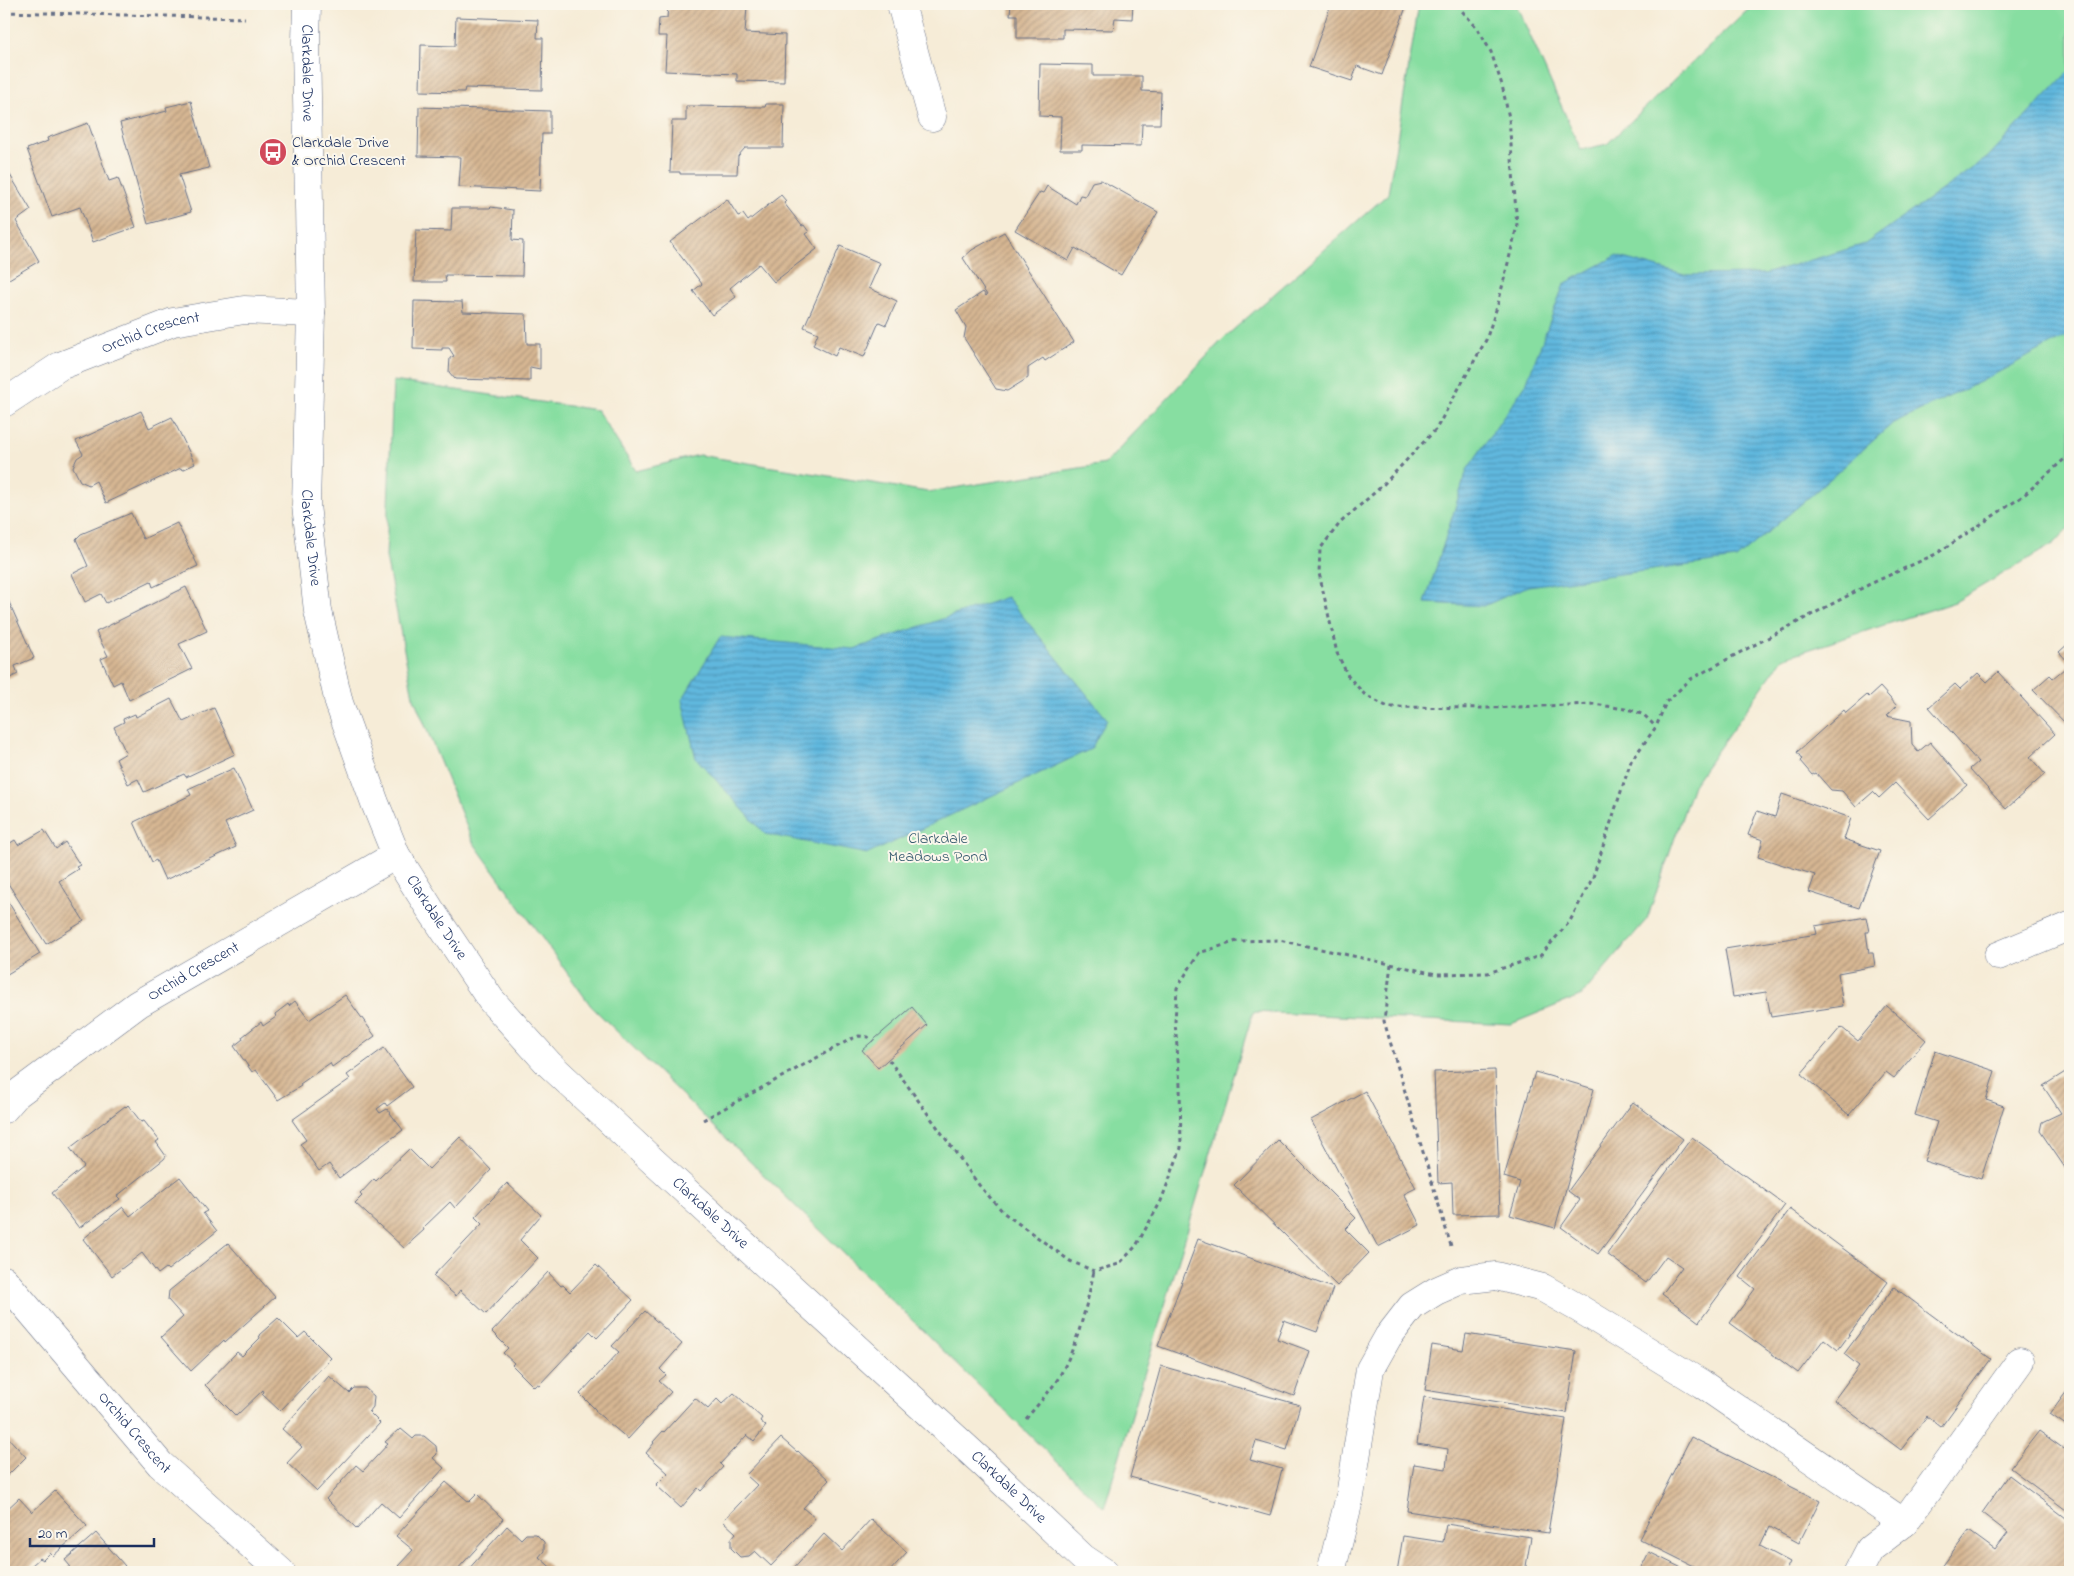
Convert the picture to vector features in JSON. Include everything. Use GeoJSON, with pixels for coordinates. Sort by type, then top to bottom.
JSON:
{"type":"FeatureCollection","features":[{"type":"Feature","properties":{"kind":"street","name":"Clarkdale Drive"},"geometry":{"type":"LineString","coordinates":[[307,4],[311,313],[306,505],[318,611],[339,703],[375,803],[396,854],[491,1000],[548,1063],[984,1464],[1083,1558],[1104,1572]]}},
{"type":"Feature","properties":{"kind":"street"},"geometry":{"type":"LineString","coordinates":[[901,4],[932,117]]}},
{"type":"Feature","properties":{"kind":"street","name":"Orchid Crescent"},"geometry":{"type":"LineString","coordinates":[[4,403],[60,366],[173,322],[244,310],[311,313]]}},
{"type":"Feature","properties":{"kind":"street","name":"Orchid Crescent"},"geometry":{"type":"LineString","coordinates":[[4,1109],[17,1094],[138,1004],[396,854]]}},
{"type":"Feature","properties":{"kind":"street"},"geometry":{"type":"LineString","coordinates":[[1998,956],[2070,926]]}},
{"type":"Feature","properties":{"kind":"street"},"geometry":{"type":"LineString","coordinates":[[1331,1572],[1350,1496],[1370,1369],[1388,1337],[1412,1306],[1436,1291],[1461,1280],[1496,1276],[1543,1288],[1550,1292],[1702,1384],[1904,1522]]}},
{"type":"Feature","properties":{"kind":"street","name":"Orchid Crescent"},"geometry":{"type":"LineString","coordinates":[[4,1280],[160,1464],[281,1572]]}},
{"type":"Feature","properties":{"kind":"street"},"geometry":{"type":"LineString","coordinates":[[1858,1572],[1870,1549],[1904,1522],[2020,1361]]}},
{"type":"Feature","properties":{"kind":"path"},"geometry":{"type":"LineString","coordinates":[[1459,4],[1462,11],[1478,29],[1491,52],[1502,85],[1508,118],[1517,226],[1498,304],[1486,340],[1436,429],[1382,486],[1340,523],[1320,549],[1318,573],[1337,653],[1348,676],[1365,695],[1388,707],[1490,708],[1594,704],[1631,710],[1644,715],[1656,727]]}},
{"type":"Feature","properties":{"kind":"path"},"geometry":{"type":"LineString","coordinates":[[4,12],[245,18]]}},
{"type":"Feature","properties":{"kind":"path"},"geometry":{"type":"LineString","coordinates":[[889,1060],[979,1185],[1004,1213],[1070,1261],[1094,1271],[1120,1264],[1136,1246],[1161,1201],[1181,1148],[1180,1085],[1175,1022],[1177,988],[1199,953],[1237,941],[1279,940],[1436,974],[1488,973],[1540,956],[1570,921],[1593,877],[1631,761],[1656,727],[1666,702],[1691,679],[1870,584],[1936,554],[2024,496],[2070,454]]}},
{"type":"Feature","properties":{"kind":"path"},"geometry":{"type":"LineString","coordinates":[[1391,964],[1384,1021],[1461,1280]]}},
{"type":"Feature","properties":{"kind":"path"},"geometry":{"type":"LineString","coordinates":[[703,1120],[859,1036],[868,1036],[873,1041]]}},
{"type":"Feature","properties":{"kind":"path"},"geometry":{"type":"LineString","coordinates":[[1026,1419],[1058,1378],[1067,1362],[1084,1320],[1094,1271]]}},
{"type":"Feature","properties":{"kind":"green space","name":"Clarkdale Meadows Pond"},"geometry":{"type":"Polygon","coordinates":[[[1419,4],[1516,4],[1581,150],[1607,144],[1754,4],[2070,4],[2070,526],[2055,543],[1955,602],[1783,658],[1693,785],[1647,919],[1582,995],[1511,1024],[1253,1012],[1104,1508],[591,1006],[473,842],[413,696],[386,557],[393,381],[597,410],[636,471],[699,455],[928,492],[1105,464],[1224,338],[1388,194],[1419,4]]]}},
{"type":"Feature","properties":{"kind":"water"},"geometry":{"type":"Polygon","coordinates":[[[2070,70],[2070,334],[1980,382],[1893,423],[1736,559],[1528,586],[1484,606],[1425,603],[1467,470],[1526,384],[1564,284],[1616,256],[1684,275],[1764,274],[1865,244],[1987,158],[2070,70]]]}},
{"type":"Feature","properties":{"kind":"water"},"geometry":{"type":"Polygon","coordinates":[[[1007,597],[1107,719],[1091,749],[868,854],[765,834],[696,758],[682,700],[720,637],[854,649],[1007,597]]]}},
{"type":"Feature","properties":{"kind":"building"},"geometry":{"type":"Polygon","coordinates":[[[1011,4],[1133,4],[1132,19],[1115,18],[1113,30],[1063,29],[1063,38],[1017,38],[1017,15],[1010,15],[1011,4]]]}},
{"type":"Feature","properties":{"kind":"building"},"geometry":{"type":"Polygon","coordinates":[[[1331,4],[1407,4],[1382,75],[1357,66],[1352,81],[1309,67],[1331,4]]]}},
{"type":"Feature","properties":{"kind":"building"},"geometry":{"type":"Polygon","coordinates":[[[668,5],[747,6],[745,33],[785,35],[784,82],[737,81],[737,74],[665,71],[667,36],[658,36],[659,19],[667,18],[668,5]]]}},
{"type":"Feature","properties":{"kind":"building"},"geometry":{"type":"Polygon","coordinates":[[[456,17],[538,20],[537,38],[543,38],[542,90],[465,88],[464,92],[420,91],[421,45],[455,46],[456,17]]]}},
{"type":"Feature","properties":{"kind":"building"},"geometry":{"type":"Polygon","coordinates":[[[1040,64],[1093,65],[1093,76],[1142,76],[1142,91],[1161,92],[1160,124],[1142,124],[1141,146],[1082,145],[1082,150],[1060,150],[1061,117],[1039,116],[1040,64]]]}},
{"type":"Feature","properties":{"kind":"building"},"geometry":{"type":"Polygon","coordinates":[[[191,101],[209,168],[179,175],[191,212],[148,224],[120,123],[167,111],[166,107],[191,101]]]}},
{"type":"Feature","properties":{"kind":"building"},"geometry":{"type":"Polygon","coordinates":[[[766,104],[784,104],[783,148],[745,148],[738,156],[737,174],[680,174],[680,172],[670,172],[672,121],[686,121],[686,106],[765,107],[766,104]]]}},
{"type":"Feature","properties":{"kind":"building"},"geometry":{"type":"Polygon","coordinates":[[[419,107],[550,111],[550,134],[542,134],[540,191],[459,187],[461,157],[418,156],[419,107]]]}},
{"type":"Feature","properties":{"kind":"building"},"geometry":{"type":"Polygon","coordinates":[[[88,123],[109,181],[118,178],[136,227],[93,242],[80,207],[52,217],[27,149],[48,141],[47,138],[88,123]]]}},
{"type":"Feature","properties":{"kind":"building"},"geometry":{"type":"Polygon","coordinates":[[[4,165],[31,210],[16,221],[39,261],[4,282],[4,165]]]}},
{"type":"Feature","properties":{"kind":"building"},"geometry":{"type":"Polygon","coordinates":[[[1101,180],[1158,212],[1121,275],[1075,248],[1068,261],[1015,230],[1040,192],[1043,193],[1047,186],[1076,204],[1080,195],[1085,196],[1092,182],[1101,180]]]}},
{"type":"Feature","properties":{"kind":"building"},"geometry":{"type":"Polygon","coordinates":[[[781,195],[786,201],[784,203],[809,232],[806,234],[817,249],[774,282],[759,264],[730,288],[736,297],[712,315],[693,291],[702,284],[670,242],[727,199],[738,216],[743,214],[748,221],[781,195]]]}},
{"type":"Feature","properties":{"kind":"building"},"geometry":{"type":"Polygon","coordinates":[[[491,207],[513,210],[512,240],[523,241],[522,276],[445,275],[446,282],[414,282],[416,230],[451,231],[452,208],[491,207]]]}},
{"type":"Feature","properties":{"kind":"building"},"geometry":{"type":"Polygon","coordinates":[[[1004,232],[1074,342],[1045,361],[1043,358],[1028,368],[1028,378],[1007,391],[996,389],[964,338],[966,327],[956,310],[983,292],[987,295],[963,258],[972,250],[1004,232]]]}},
{"type":"Feature","properties":{"kind":"building"},"geometry":{"type":"Polygon","coordinates":[[[840,246],[880,263],[869,288],[897,301],[886,325],[879,322],[864,357],[839,347],[835,356],[813,345],[818,333],[804,327],[840,246]]]}},
{"type":"Feature","properties":{"kind":"building"},"geometry":{"type":"Polygon","coordinates":[[[414,301],[462,302],[463,312],[526,314],[527,344],[540,344],[540,369],[530,367],[530,381],[455,379],[449,372],[450,358],[454,356],[449,348],[442,348],[442,350],[413,349],[414,301]]]}},
{"type":"Feature","properties":{"kind":"building"},"geometry":{"type":"Polygon","coordinates":[[[141,411],[149,428],[172,417],[195,464],[182,470],[181,468],[106,503],[96,481],[89,485],[80,481],[73,467],[77,458],[83,454],[76,441],[141,411]]]}},
{"type":"Feature","properties":{"kind":"building"},"geometry":{"type":"Polygon","coordinates":[[[131,513],[143,539],[177,523],[198,566],[153,587],[151,581],[106,603],[101,594],[85,602],[72,574],[88,566],[76,539],[81,534],[131,513]]]}},
{"type":"Feature","properties":{"kind":"building"},"geometry":{"type":"Polygon","coordinates":[[[186,587],[207,631],[179,644],[192,669],[129,700],[121,681],[113,685],[101,659],[108,656],[96,632],[186,587]]]}},
{"type":"Feature","properties":{"kind":"building"},"geometry":{"type":"Polygon","coordinates":[[[4,591],[34,658],[15,666],[18,674],[4,681],[4,591]]]}},
{"type":"Feature","properties":{"kind":"building"},"geometry":{"type":"Polygon","coordinates":[[[2070,642],[2070,664],[2059,652],[2070,642]]]}},
{"type":"Feature","properties":{"kind":"building"},"geometry":{"type":"Polygon","coordinates":[[[2070,664],[2070,728],[2033,690],[2050,675],[2053,678],[2070,664]]]}},
{"type":"Feature","properties":{"kind":"building"},"geometry":{"type":"Polygon","coordinates":[[[1998,672],[2055,734],[2030,757],[2045,774],[2006,809],[1970,769],[1978,762],[1929,707],[1955,684],[1960,689],[1978,673],[1987,682],[1998,672]]]}},
{"type":"Feature","properties":{"kind":"building"},"geometry":{"type":"Polygon","coordinates":[[[1880,687],[1897,706],[1886,716],[1911,721],[1912,745],[1918,752],[1930,742],[1967,785],[1929,819],[1895,783],[1879,798],[1873,792],[1856,807],[1842,791],[1831,790],[1816,773],[1812,775],[1800,761],[1802,759],[1797,752],[1844,710],[1846,713],[1867,695],[1869,697],[1880,687]]]}},
{"type":"Feature","properties":{"kind":"building"},"geometry":{"type":"Polygon","coordinates":[[[171,699],[183,722],[214,708],[235,754],[186,777],[184,774],[144,792],[138,779],[128,784],[116,759],[126,753],[114,727],[124,722],[123,719],[135,714],[136,717],[171,699]]]}},
{"type":"Feature","properties":{"kind":"building"},"geometry":{"type":"Polygon","coordinates":[[[234,768],[253,810],[225,823],[236,847],[165,880],[156,860],[152,862],[134,822],[191,795],[188,789],[234,768]]]}},
{"type":"Feature","properties":{"kind":"building"},"geometry":{"type":"Polygon","coordinates":[[[1782,794],[1851,818],[1844,839],[1880,851],[1859,908],[1809,892],[1815,875],[1758,857],[1763,840],[1748,835],[1757,811],[1775,817],[1782,794]]]}},
{"type":"Feature","properties":{"kind":"building"},"geometry":{"type":"Polygon","coordinates":[[[44,830],[56,849],[65,842],[80,865],[76,867],[78,869],[59,881],[84,921],[46,944],[4,877],[4,847],[15,840],[18,845],[44,830]]]}},
{"type":"Feature","properties":{"kind":"building"},"geometry":{"type":"Polygon","coordinates":[[[4,895],[40,954],[4,976],[4,895]]]}},
{"type":"Feature","properties":{"kind":"building"},"geometry":{"type":"Polygon","coordinates":[[[1866,917],[1869,932],[1866,932],[1869,953],[1873,953],[1875,966],[1838,973],[1843,1006],[1771,1017],[1766,992],[1733,997],[1725,949],[1817,934],[1815,926],[1866,917]]]}},
{"type":"Feature","properties":{"kind":"building"},"geometry":{"type":"Polygon","coordinates":[[[345,995],[375,1036],[332,1067],[330,1063],[300,1084],[301,1086],[278,1100],[256,1070],[252,1072],[234,1046],[261,1022],[263,1026],[276,1017],[275,1014],[288,1004],[289,1006],[295,1001],[309,1020],[345,995]]]}},
{"type":"Feature","properties":{"kind":"building"},"geometry":{"type":"Polygon","coordinates":[[[1887,1006],[1926,1040],[1894,1078],[1886,1072],[1849,1115],[1801,1074],[1841,1027],[1858,1041],[1887,1006]]]}},
{"type":"Feature","properties":{"kind":"building"},"geometry":{"type":"Polygon","coordinates":[[[912,1007],[927,1025],[878,1068],[862,1050],[912,1007]]]}},
{"type":"Feature","properties":{"kind":"building"},"geometry":{"type":"Polygon","coordinates":[[[384,1048],[412,1087],[387,1106],[385,1103],[377,1109],[380,1113],[387,1109],[403,1130],[339,1178],[329,1164],[319,1171],[300,1144],[306,1140],[292,1120],[350,1079],[347,1075],[384,1048]]]}},
{"type":"Feature","properties":{"kind":"building"},"geometry":{"type":"Polygon","coordinates":[[[1935,1051],[1995,1071],[1986,1100],[2004,1106],[1981,1179],[1924,1161],[1937,1122],[1915,1115],[1935,1051]]]}},
{"type":"Feature","properties":{"kind":"building"},"geometry":{"type":"Polygon","coordinates":[[[2070,1069],[2070,1175],[2040,1131],[2042,1122],[2061,1113],[2043,1086],[2070,1069]]]}},
{"type":"Feature","properties":{"kind":"building"},"geometry":{"type":"Polygon","coordinates":[[[1495,1070],[1500,1214],[1453,1215],[1452,1182],[1438,1183],[1434,1072],[1495,1070]]]}},
{"type":"Feature","properties":{"kind":"building"},"geometry":{"type":"Polygon","coordinates":[[[1535,1072],[1594,1089],[1555,1228],[1510,1215],[1520,1182],[1504,1177],[1535,1072]]]}},
{"type":"Feature","properties":{"kind":"building"},"geometry":{"type":"Polygon","coordinates":[[[1365,1091],[1416,1188],[1404,1194],[1420,1225],[1378,1247],[1311,1120],[1365,1091]]]}},
{"type":"Feature","properties":{"kind":"building"},"geometry":{"type":"Polygon","coordinates":[[[1633,1102],[1683,1139],[1598,1254],[1561,1227],[1580,1200],[1568,1191],[1633,1102]]]}},
{"type":"Feature","properties":{"kind":"building"},"geometry":{"type":"Polygon","coordinates":[[[128,1105],[141,1122],[144,1121],[159,1140],[156,1142],[166,1156],[117,1196],[120,1199],[79,1228],[52,1193],[84,1167],[70,1148],[128,1105]]]}},
{"type":"Feature","properties":{"kind":"building"},"geometry":{"type":"Polygon","coordinates":[[[460,1137],[491,1170],[455,1208],[450,1202],[404,1248],[355,1203],[362,1196],[360,1194],[374,1179],[376,1181],[409,1149],[429,1169],[460,1137]]]}},
{"type":"Feature","properties":{"kind":"building"},"geometry":{"type":"Polygon","coordinates":[[[1692,1137],[1785,1205],[1699,1322],[1662,1294],[1682,1267],[1666,1256],[1646,1283],[1607,1254],[1692,1137]]]}},
{"type":"Feature","properties":{"kind":"building"},"geometry":{"type":"Polygon","coordinates":[[[1278,1140],[1356,1218],[1345,1229],[1369,1253],[1337,1286],[1234,1185],[1278,1140]]]}},
{"type":"Feature","properties":{"kind":"building"},"geometry":{"type":"Polygon","coordinates":[[[180,1177],[207,1211],[203,1213],[217,1231],[168,1270],[166,1268],[158,1274],[142,1253],[112,1276],[83,1239],[123,1207],[130,1216],[180,1177]]]}},
{"type":"Feature","properties":{"kind":"building"},"geometry":{"type":"Polygon","coordinates":[[[507,1183],[541,1215],[520,1240],[538,1258],[486,1314],[460,1290],[456,1296],[433,1276],[482,1224],[475,1217],[507,1183]]]}},
{"type":"Feature","properties":{"kind":"building"},"geometry":{"type":"Polygon","coordinates":[[[1790,1209],[1888,1282],[1838,1350],[1824,1339],[1798,1373],[1730,1323],[1755,1289],[1740,1277],[1790,1209]]]}},
{"type":"Feature","properties":{"kind":"building"},"geometry":{"type":"Polygon","coordinates":[[[1198,1239],[1333,1288],[1317,1332],[1284,1320],[1277,1339],[1310,1351],[1294,1396],[1158,1346],[1198,1239]]]}},
{"type":"Feature","properties":{"kind":"building"},"geometry":{"type":"Polygon","coordinates":[[[228,1243],[275,1297],[191,1371],[161,1337],[183,1317],[168,1300],[169,1291],[228,1243]]]}},
{"type":"Feature","properties":{"kind":"building"},"geometry":{"type":"Polygon","coordinates":[[[596,1265],[633,1300],[597,1338],[590,1331],[539,1385],[537,1384],[534,1387],[512,1365],[514,1363],[503,1353],[508,1348],[492,1332],[548,1272],[561,1286],[563,1285],[570,1292],[596,1265]]]}},
{"type":"Feature","properties":{"kind":"building"},"geometry":{"type":"Polygon","coordinates":[[[1894,1287],[1991,1359],[1941,1427],[1927,1416],[1901,1450],[1834,1400],[1859,1366],[1844,1354],[1894,1287]]]}},
{"type":"Feature","properties":{"kind":"building"},"geometry":{"type":"Polygon","coordinates":[[[645,1311],[682,1344],[660,1369],[666,1375],[659,1381],[671,1392],[628,1439],[596,1412],[580,1394],[619,1352],[612,1346],[645,1311]]]}},
{"type":"Feature","properties":{"kind":"building"},"geometry":{"type":"Polygon","coordinates":[[[278,1318],[298,1338],[305,1332],[331,1358],[280,1411],[262,1394],[263,1390],[236,1416],[205,1385],[237,1352],[242,1356],[260,1338],[259,1335],[278,1318]]]}},
{"type":"Feature","properties":{"kind":"building"},"geometry":{"type":"Polygon","coordinates":[[[1466,1334],[1576,1351],[1567,1413],[1425,1390],[1432,1345],[1463,1350],[1466,1334]]]}},
{"type":"Feature","properties":{"kind":"building"},"geometry":{"type":"Polygon","coordinates":[[[1161,1366],[1300,1405],[1287,1450],[1256,1441],[1250,1460],[1282,1469],[1270,1516],[1130,1477],[1161,1366]]]}},
{"type":"Feature","properties":{"kind":"building"},"geometry":{"type":"Polygon","coordinates":[[[329,1376],[349,1393],[354,1388],[365,1388],[374,1396],[373,1407],[369,1412],[380,1423],[317,1491],[287,1463],[302,1447],[282,1429],[329,1376]]]}},
{"type":"Feature","properties":{"kind":"building"},"geometry":{"type":"Polygon","coordinates":[[[2070,1387],[2070,1428],[2050,1414],[2070,1387]]]}},
{"type":"Feature","properties":{"kind":"building"},"geometry":{"type":"Polygon","coordinates":[[[734,1393],[762,1418],[760,1421],[766,1426],[754,1441],[747,1435],[720,1464],[723,1467],[701,1491],[698,1488],[681,1508],[656,1485],[668,1473],[646,1453],[653,1442],[695,1398],[708,1409],[717,1399],[722,1404],[734,1393]]]}},
{"type":"Feature","properties":{"kind":"building"},"geometry":{"type":"Polygon","coordinates":[[[1424,1397],[1566,1419],[1548,1533],[1407,1511],[1414,1464],[1446,1469],[1448,1449],[1417,1444],[1424,1397]]]}},
{"type":"Feature","properties":{"kind":"building"},"geometry":{"type":"Polygon","coordinates":[[[401,1429],[413,1439],[416,1436],[424,1436],[436,1446],[437,1454],[433,1458],[444,1468],[399,1518],[381,1502],[357,1529],[326,1499],[356,1465],[363,1471],[388,1444],[385,1442],[401,1429]]]}},
{"type":"Feature","properties":{"kind":"building"},"geometry":{"type":"Polygon","coordinates":[[[2039,1431],[2064,1449],[2070,1440],[2070,1513],[2010,1468],[2039,1431]]]}},
{"type":"Feature","properties":{"kind":"building"},"geometry":{"type":"Polygon","coordinates":[[[4,1433],[26,1457],[4,1479],[4,1433]]]}},
{"type":"Feature","properties":{"kind":"building"},"geometry":{"type":"Polygon","coordinates":[[[1691,1437],[1820,1501],[1799,1543],[1769,1527],[1760,1546],[1790,1562],[1785,1572],[1705,1572],[1639,1539],[1691,1437]]]}},
{"type":"Feature","properties":{"kind":"building"},"geometry":{"type":"Polygon","coordinates":[[[781,1438],[829,1480],[803,1508],[815,1518],[811,1524],[771,1566],[755,1551],[749,1556],[740,1557],[731,1548],[731,1539],[736,1533],[723,1521],[757,1485],[746,1475],[781,1438]]]}},
{"type":"Feature","properties":{"kind":"building"},"geometry":{"type":"Polygon","coordinates":[[[2009,1475],[2070,1521],[2070,1572],[1947,1572],[1941,1568],[1969,1531],[1995,1550],[2008,1533],[1982,1513],[2009,1475]]]}},
{"type":"Feature","properties":{"kind":"building"},"geometry":{"type":"Polygon","coordinates":[[[446,1482],[469,1502],[477,1494],[503,1519],[455,1572],[405,1572],[398,1566],[413,1550],[396,1536],[446,1482]]]}},
{"type":"Feature","properties":{"kind":"building"},"geometry":{"type":"Polygon","coordinates":[[[55,1491],[87,1526],[53,1556],[50,1553],[43,1560],[40,1558],[24,1572],[4,1572],[4,1512],[19,1498],[32,1512],[55,1491]]]}},
{"type":"Feature","properties":{"kind":"building"},"geometry":{"type":"Polygon","coordinates":[[[871,1519],[907,1552],[889,1572],[790,1572],[824,1534],[842,1551],[871,1519]]]}},
{"type":"Feature","properties":{"kind":"building"},"geometry":{"type":"Polygon","coordinates":[[[1446,1524],[1531,1537],[1525,1572],[1397,1572],[1403,1536],[1443,1542],[1446,1524]]]}},
{"type":"Feature","properties":{"kind":"building"},"geometry":{"type":"Polygon","coordinates":[[[507,1526],[521,1539],[526,1534],[536,1534],[544,1542],[544,1551],[539,1557],[556,1572],[466,1572],[507,1526]]]}},
{"type":"Feature","properties":{"kind":"building"},"geometry":{"type":"Polygon","coordinates":[[[96,1533],[125,1566],[118,1572],[63,1572],[70,1566],[65,1560],[96,1533]]]}},
{"type":"Feature","properties":{"kind":"building"},"geometry":{"type":"Polygon","coordinates":[[[1649,1552],[1690,1572],[1639,1572],[1649,1552]]]}},
{"type":"Feature","properties":{"kind":"place","name":"Clarkdale Drive & Orchid Crescent"},"geometry":{"type":"Point","coordinates":[273,152]}}]}
